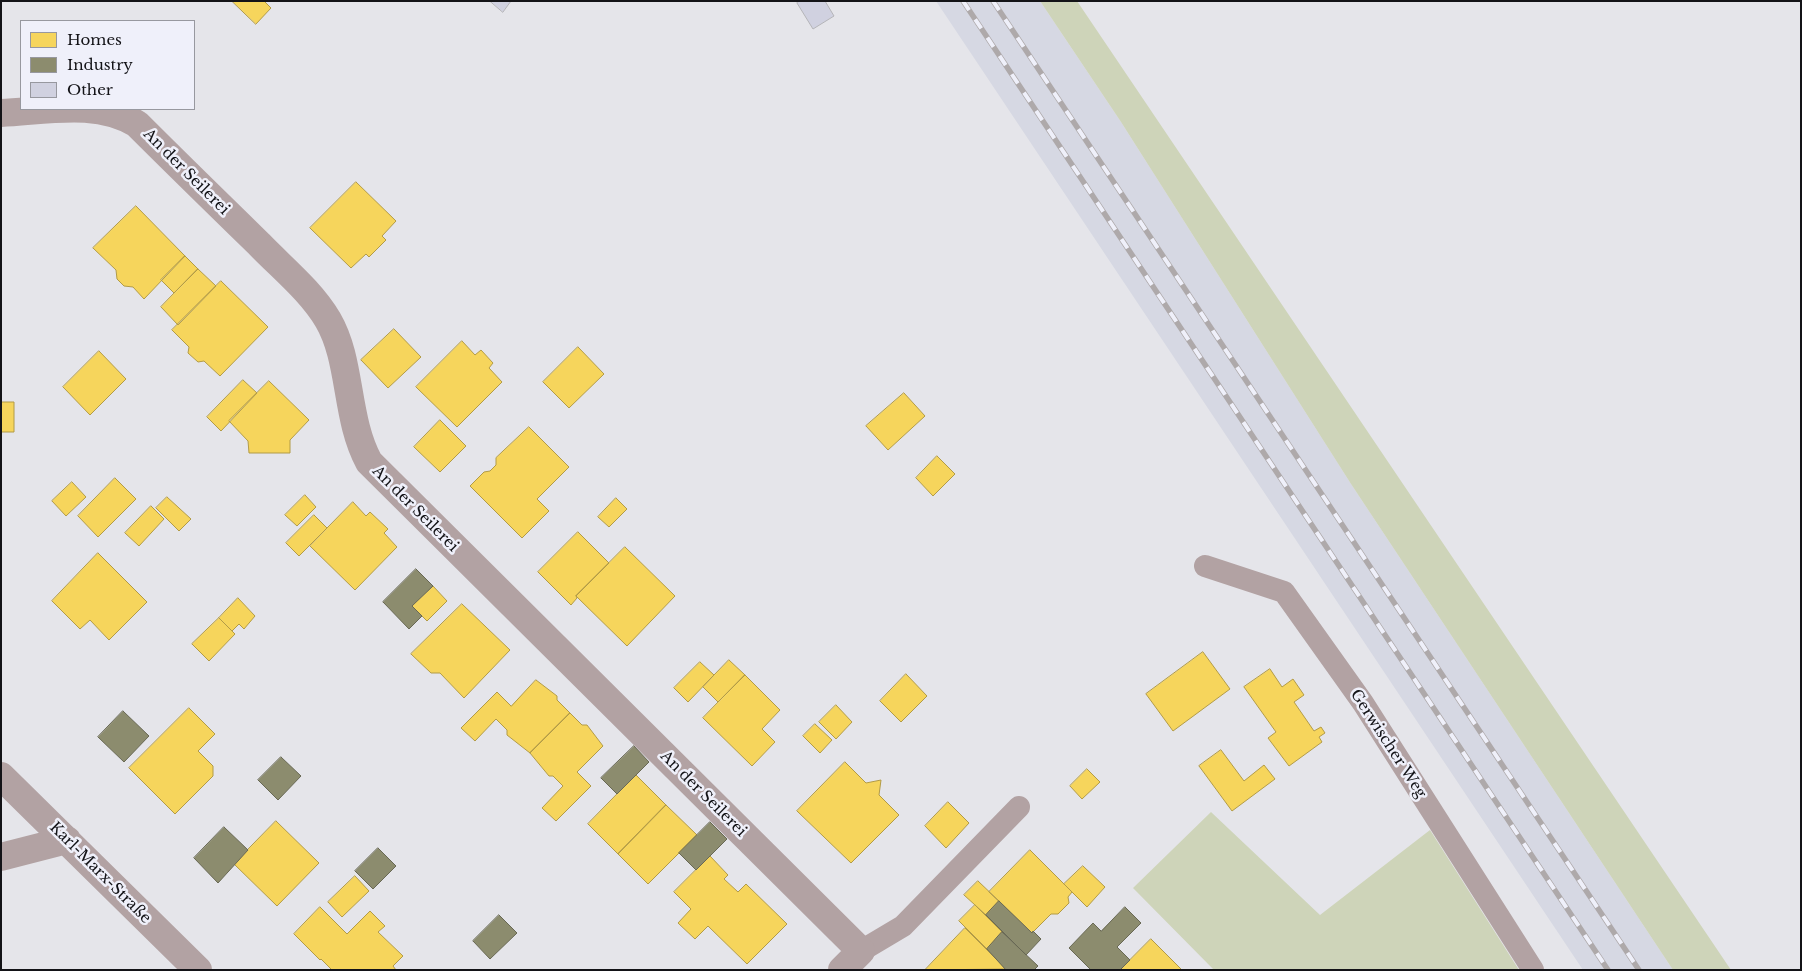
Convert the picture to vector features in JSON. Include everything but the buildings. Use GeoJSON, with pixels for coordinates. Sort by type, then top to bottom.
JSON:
{"type":"FeatureCollection","features":[{"type":"Feature","properties":{"kind":"street","name":"An der Seilerei"},"geometry":{"type":"LineString","coordinates":[[1,113],[76,110]]}},
{"type":"Feature","properties":{"kind":"street","name":"An der Seilerei"},"geometry":{"type":"LineString","coordinates":[[104,110],[123,116],[137,124],[310,296],[328,320],[337,341],[356,432],[369,462],[848,965]]}},
{"type":"Feature","properties":{"kind":"street","name":"Karl-Marx-Straße"},"geometry":{"type":"LineString","coordinates":[[1,776],[198,970]]}},
{"type":"Feature","properties":{"kind":"street"},"geometry":{"type":"LineString","coordinates":[[1,857],[67,840]]}},
{"type":"Feature","properties":{"kind":"lane","name":"Gerwischer Weg"},"geometry":{"type":"LineString","coordinates":[[1205,566],[1284,592],[1363,703],[1533,970]]}},
{"type":"Feature","properties":{"kind":"lane","name":"An der Seilerei"},"geometry":{"type":"LineString","coordinates":[[848,965],[903,926],[1019,807]]}},
{"type":"Feature","properties":{"kind":"shaded area"},"geometry":{"type":"Polygon","coordinates":[[[936,1],[1040,1],[1121,122],[1351,484],[1673,970],[1583,970],[936,1]]]}},
{"type":"Feature","properties":{"kind":"green space"},"geometry":{"type":"Polygon","coordinates":[[[1040,1],[1077,1],[1731,970],[1673,970],[1351,484],[1121,122],[1040,1]]]}},
{"type":"Feature","properties":{"kind":"green space"},"geometry":{"type":"Polygon","coordinates":[[[1211,812],[1320,915],[1430,830],[1519,970],[1214,970],[1133,888],[1211,812]]]}},
{"type":"Feature","properties":{"kind":"railway"},"geometry":{"type":"LineString","coordinates":[[963,1],[1608,970]]}},
{"type":"Feature","properties":{"kind":"railway"},"geometry":{"type":"LineString","coordinates":[[993,1],[1639,970]]}}]}
